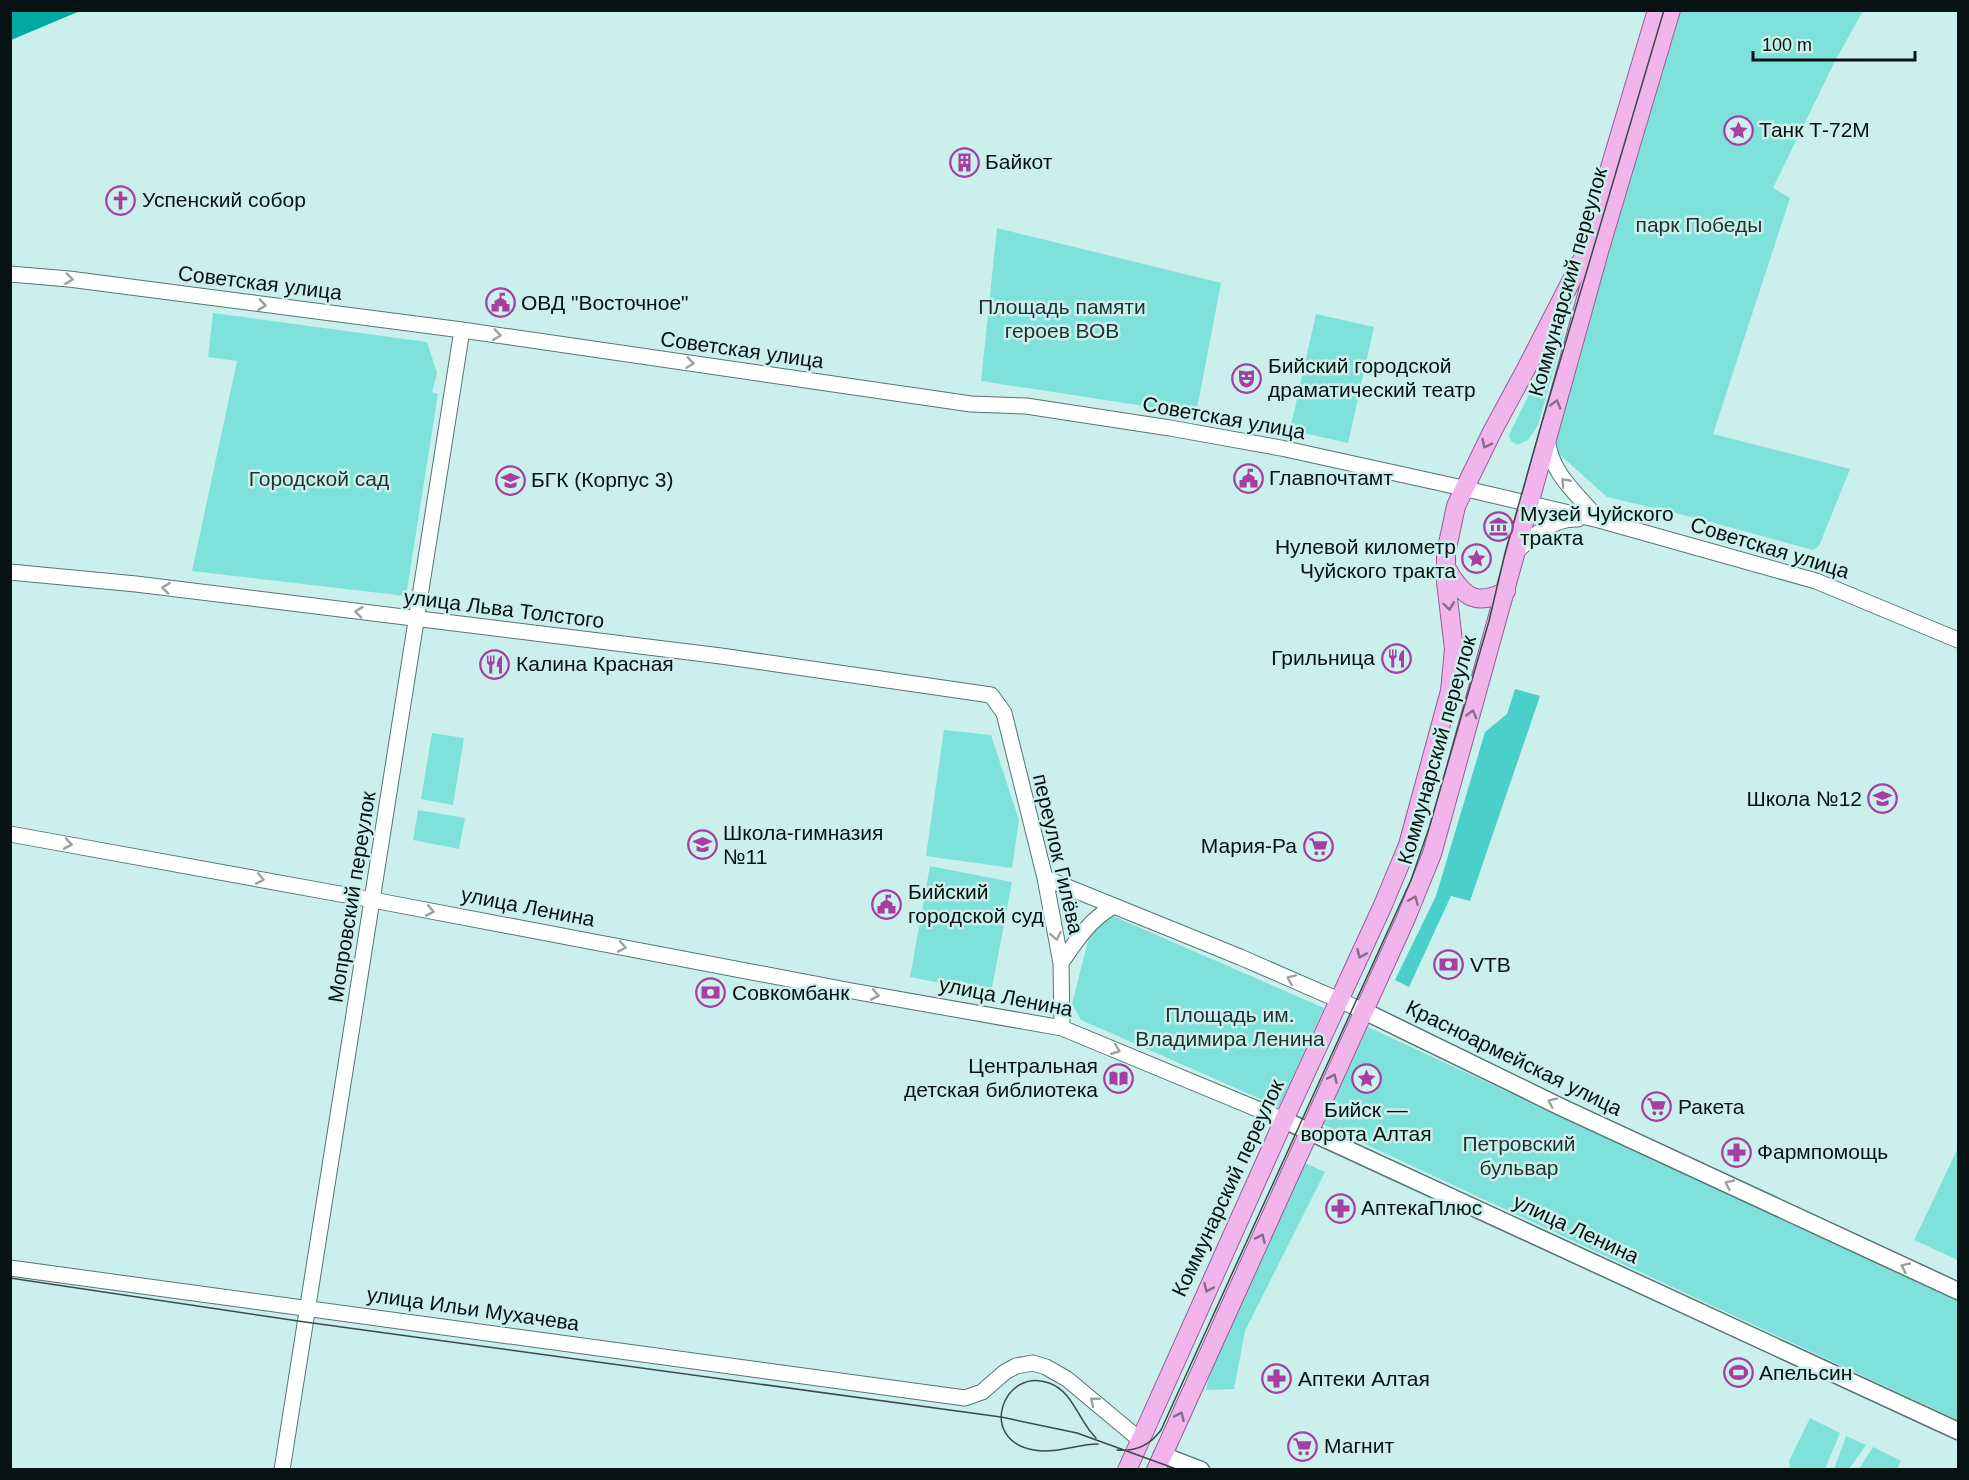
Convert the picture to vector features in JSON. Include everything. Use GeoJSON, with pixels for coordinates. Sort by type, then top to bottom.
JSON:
{"type":"FeatureCollection","features":[{"type":"Feature","properties":{"kind":"main road","name":"Коммунарский переулок"},"geometry":{"type":"LineString","coordinates":[[1632,119],[1657,10]]}},
{"type":"Feature","properties":{"kind":"main road","name":"Коммунарский переулок"},"geometry":{"type":"LineString","coordinates":[[1159,1462],[1406,918],[1432,854],[1530,504],[1612,184],[1632,119],[1671,10]]}},
{"type":"Feature","properties":{"kind":"main road","name":"Коммунарский переулок"},"geometry":{"type":"LineString","coordinates":[[1126,1470],[1383,905],[1408,845],[1448,702],[1453,670],[1454,649],[1446,553],[1449,530],[1456,506],[1583,258],[1612,184]]}},
{"type":"Feature","properties":{"kind":"main road"},"geometry":{"type":"LineString","coordinates":[[1446,568],[1454,582],[1467,595],[1490,599],[1506,591]]}},
{"type":"Feature","properties":{"kind":"main road","name":"Красноармейская улица"},"geometry":{"type":"LineString","coordinates":[[1364,1011],[1553,1103],[1959,1291]]}},
{"type":"Feature","properties":{"kind":"main road","name":"улица Ленина"},"geometry":{"type":"LineString","coordinates":[[1284,1120],[1959,1431]]}},
{"type":"Feature","properties":{"kind":"main road"},"geometry":{"type":"LineString","coordinates":[[1159,1462],[1202,1470]]}},
{"type":"Feature","properties":{"kind":"street","name":"Советская улица"},"geometry":{"type":"LineString","coordinates":[[10,274],[69,279],[462,330],[971,404],[1026,406],[1281,448],[1599,520],[1816,581],[1959,640]]}},
{"type":"Feature","properties":{"kind":"street","name":"Мопровский переулок"},"geometry":{"type":"LineString","coordinates":[[282,1470],[462,330]]}},
{"type":"Feature","properties":{"kind":"street"},"geometry":{"type":"LineString","coordinates":[[1547,436],[1549,455],[1557,472],[1599,520]]}},
{"type":"Feature","properties":{"kind":"street"},"geometry":{"type":"LineString","coordinates":[[1517,551],[1554,523],[1567,519],[1599,520]]}},
{"type":"Feature","properties":{"kind":"street","name":"улица Льва Толстого"},"geometry":{"type":"LineString","coordinates":[[10,572],[136,584],[721,656],[991,695]]}},
{"type":"Feature","properties":{"kind":"street","name":"переулок Гилёва"},"geometry":{"type":"LineString","coordinates":[[991,695],[1004,713],[1045,878],[1061,963],[1062,1028]]}},
{"type":"Feature","properties":{"kind":"street","name":"улица Ленина"},"geometry":{"type":"LineString","coordinates":[[10,834],[1062,1028],[1284,1120]]}},
{"type":"Feature","properties":{"kind":"street","name":"Красноармейская улица"},"geometry":{"type":"LineString","coordinates":[[1045,878],[1364,1011]]}},
{"type":"Feature","properties":{"kind":"street"},"geometry":{"type":"LineString","coordinates":[[1061,963],[1091,923],[1101,913],[1114,906]]}},
{"type":"Feature","properties":{"kind":"street","name":"улица Ильи Мухачева"},"geometry":{"type":"LineString","coordinates":[[10,1268],[965,1398],[982,1392],[1005,1372],[1016,1366],[1033,1363],[1046,1366],[1067,1379],[1139,1439]]}},
{"type":"Feature","properties":{"kind":"green space","name":"парк Победы"},"geometry":{"type":"Polygon","coordinates":[[[1681,11],[1863,11],[1835,61],[1773,188],[1790,198],[1713,434],[1850,469],[1819,546],[1813,550],[1696,518],[1607,497],[1558,453],[1554,442],[1581,342],[1681,11]]]}},
{"type":"Feature","properties":{"kind":"green space","name":"Площадь памяти героев ВОВ"},"geometry":{"type":"Polygon","coordinates":[[[997,228],[1221,283],[1196,414],[981,381],[997,228]]]}},
{"type":"Feature","properties":{"kind":"green space","name":"Городской сад"},"geometry":{"type":"Polygon","coordinates":[[[213,313],[427,342],[437,373],[432,392],[438,394],[406,596],[192,571],[237,361],[208,357],[213,313]]]}},
{"type":"Feature","properties":{"kind":"green space"},"geometry":{"type":"Polygon","coordinates":[[[1316,314],[1374,327],[1348,443],[1290,430],[1316,314]]]}},
{"type":"Feature","properties":{"kind":"green space"},"geometry":{"type":"Polygon","coordinates":[[[1561,330],[1564,333],[1538,425],[1528,440],[1517,445],[1511,441],[1509,435],[1561,330]]]}},
{"type":"Feature","properties":{"kind":"green space"},"geometry":{"type":"Polygon","coordinates":[[[944,730],[991,735],[1019,820],[1012,868],[926,856],[944,730]]]}},
{"type":"Feature","properties":{"kind":"green space"},"geometry":{"type":"Polygon","coordinates":[[[432,733],[464,738],[453,805],[421,799],[432,733]]]}},
{"type":"Feature","properties":{"kind":"green space"},"geometry":{"type":"Polygon","coordinates":[[[418,810],[465,818],[459,849],[413,840],[418,810]]]}},
{"type":"Feature","properties":{"kind":"green space"},"geometry":{"type":"Polygon","coordinates":[[[930,866],[1012,882],[991,993],[910,977],[930,866]]]}},
{"type":"Feature","properties":{"kind":"green space","name":"Площадь им. Владимира Ленина"},"geometry":{"type":"Polygon","coordinates":[[[1113,916],[1324,1008],[1279,1107],[1081,1020],[1072,1004],[1091,929],[1099,919],[1113,916]]]}},
{"type":"Feature","properties":{"kind":"green space","name":"Петровский бульвар"},"geometry":{"type":"Polygon","coordinates":[[[1368,1027],[1958,1301],[1958,1420],[1322,1124],[1368,1027]]]}},
{"type":"Feature","properties":{"kind":"green space"},"geometry":{"type":"Polygon","coordinates":[[[1958,1148],[1958,1260],[1914,1240],[1958,1148]]]}},
{"type":"Feature","properties":{"kind":"green space"},"geometry":{"type":"Polygon","coordinates":[[[1303,1162],[1325,1172],[1245,1331],[1234,1389],[1206,1390],[1212,1361],[1303,1162]]]}},
{"type":"Feature","properties":{"kind":"green space"},"geometry":{"type":"Polygon","coordinates":[[[1810,1418],[1840,1433],[1825,1469],[1790,1469],[1789,1461],[1810,1418]]]}},
{"type":"Feature","properties":{"kind":"green space"},"geometry":{"type":"Polygon","coordinates":[[[1846,1436],[1866,1445],[1849,1469],[1834,1469],[1846,1436]]]}},
{"type":"Feature","properties":{"kind":"green space"},"geometry":{"type":"Polygon","coordinates":[[[1873,1447],[1901,1461],[1897,1469],[1859,1469],[1873,1447]]]}},
{"type":"Feature","properties":{"kind":"shaded area"},"geometry":{"type":"Polygon","coordinates":[[[11,10],[80,10],[80,11],[11,40],[11,10]]]}},
{"type":"Feature","properties":{"kind":"shaded area"},"geometry":{"type":"Polygon","coordinates":[[[1515,689],[1540,696],[1470,901],[1451,896],[1409,987],[1395,980],[1436,896],[1485,732],[1507,714],[1515,689]]]}},
{"type":"Feature","properties":{"kind":"tram line"},"geometry":{"type":"LineString","coordinates":[[1117,1450],[1130,1450],[1142,1446],[1152,1440],[1161,1430],[1411,880],[1429,828],[1489,621],[1505,553],[1542,422],[1664,10]]}},
{"type":"Feature","properties":{"kind":"tram line"},"geometry":{"type":"LineString","coordinates":[[10,1278],[305,1322],[1001,1417],[1077,1433],[1179,1470]]}},
{"type":"Feature","properties":{"kind":"tram line"},"geometry":{"type":"LineString","coordinates":[[1096,1438],[1070,1400],[1057,1387],[1049,1383],[1033,1381],[1020,1385],[1009,1394],[1003,1406],[1001,1420],[1006,1433],[1016,1444],[1042,1451],[1098,1444]]}},
{"type":"Feature","properties":{"kind":"place","name":"Танк Т-72М"},"geometry":{"type":"Point","coordinates":[1738,130]}},
{"type":"Feature","properties":{"kind":"place","name":"Байкот"},"geometry":{"type":"Point","coordinates":[964,162]}},
{"type":"Feature","properties":{"kind":"place","name":"Успенский собор"},"geometry":{"type":"Point","coordinates":[121,200]}},
{"type":"Feature","properties":{"kind":"place","name":"ОВД \"Восточное\""},"geometry":{"type":"Point","coordinates":[500,303]}},
{"type":"Feature","properties":{"kind":"place","name":"Бийский городской драматический театр"},"geometry":{"type":"Point","coordinates":[1247,378]}},
{"type":"Feature","properties":{"kind":"place","name":"Главпочтамт"},"geometry":{"type":"Point","coordinates":[1248,478]}},
{"type":"Feature","properties":{"kind":"place","name":"БГК (Корпус 3)"},"geometry":{"type":"Point","coordinates":[510,480]}},
{"type":"Feature","properties":{"kind":"place","name":"Музей Чуйского тракта"},"geometry":{"type":"Point","coordinates":[1499,526]}},
{"type":"Feature","properties":{"kind":"place","name":"Нулевой километр Чуйского тракта"},"geometry":{"type":"Point","coordinates":[1477,559]}},
{"type":"Feature","properties":{"kind":"place","name":"Грильница"},"geometry":{"type":"Point","coordinates":[1396,658]}},
{"type":"Feature","properties":{"kind":"place","name":"Калина Красная"},"geometry":{"type":"Point","coordinates":[495,664]}},
{"type":"Feature","properties":{"kind":"place","name":"Школа №12"},"geometry":{"type":"Point","coordinates":[1883,799]}},
{"type":"Feature","properties":{"kind":"place","name":"Школа-гимназия №11"},"geometry":{"type":"Point","coordinates":[702,845]}},
{"type":"Feature","properties":{"kind":"place","name":"Мария-Ра"},"geometry":{"type":"Point","coordinates":[1318,846]}},
{"type":"Feature","properties":{"kind":"place","name":"Бийский городской суд"},"geometry":{"type":"Point","coordinates":[887,904]}},
{"type":"Feature","properties":{"kind":"place","name":"VTB"},"geometry":{"type":"Point","coordinates":[1449,965]}},
{"type":"Feature","properties":{"kind":"place","name":"Совкомбанк"},"geometry":{"type":"Point","coordinates":[711,993]}},
{"type":"Feature","properties":{"kind":"place","name":"Центральная детская библиотека"},"geometry":{"type":"Point","coordinates":[1119,1078]}},
{"type":"Feature","properties":{"kind":"place","name":"Бийск — ворота Алтая"},"geometry":{"type":"Point","coordinates":[1366,1079]}},
{"type":"Feature","properties":{"kind":"place","name":"Ракета"},"geometry":{"type":"Point","coordinates":[1657,1107]}},
{"type":"Feature","properties":{"kind":"place","name":"Фармпомощь"},"geometry":{"type":"Point","coordinates":[1736,1152]}},
{"type":"Feature","properties":{"kind":"place","name":"АптекаПлюс"},"geometry":{"type":"Point","coordinates":[1340,1208]}},
{"type":"Feature","properties":{"kind":"place","name":"Апельсин"},"geometry":{"type":"Point","coordinates":[1738,1373]}},
{"type":"Feature","properties":{"kind":"place","name":"Аптеки Алтая"},"geometry":{"type":"Point","coordinates":[1277,1379]}},
{"type":"Feature","properties":{"kind":"place","name":"Магнит"},"geometry":{"type":"Point","coordinates":[1303,1446]}}]}
